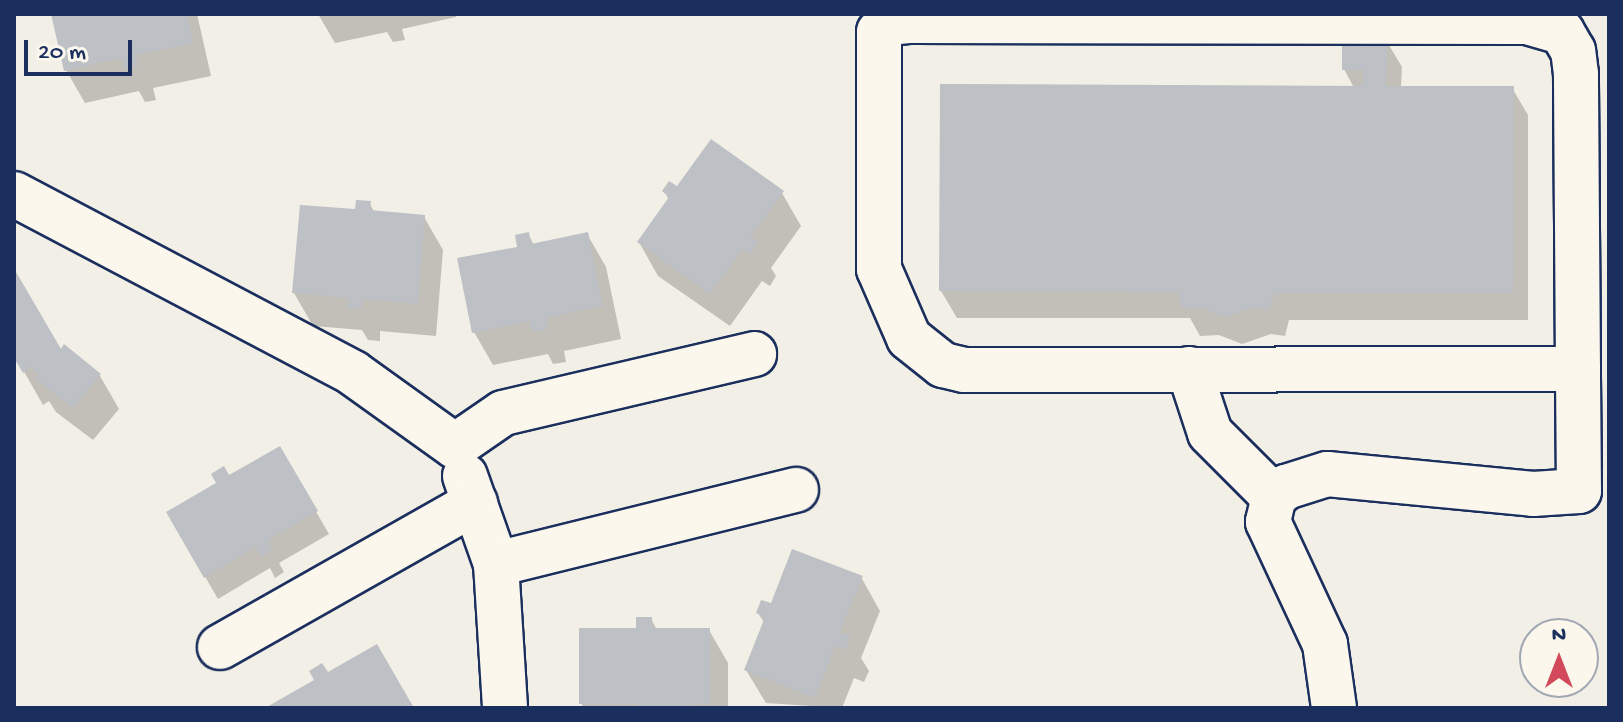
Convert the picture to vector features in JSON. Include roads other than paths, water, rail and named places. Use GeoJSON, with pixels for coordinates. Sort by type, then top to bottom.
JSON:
{"type":"FeatureCollection","features":[{"type":"Feature","properties":{"kind":"lane"},"geometry":{"type":"LineString","coordinates":[[1334,708],[1325,644],[1268,522],[1274,497],[1286,487],[1327,474],[1533,494],[1594,490],[1578,369],[1576,74],[1573,51],[1562,32],[1545,24],[908,21],[890,23],[879,32],[876,247],[886,289],[909,338],[925,355],[964,370],[1578,369]]}},
{"type":"Feature","properties":{"kind":"lane"},"geometry":{"type":"LineString","coordinates":[[14,194],[353,373],[455,446],[496,564],[505,708]]}},
{"type":"Feature","properties":{"kind":"lane"},"geometry":{"type":"LineString","coordinates":[[455,446],[503,413],[754,354]]}},
{"type":"Feature","properties":{"kind":"lane"},"geometry":{"type":"LineString","coordinates":[[1189,369],[1210,433],[1274,497]]}},
{"type":"Feature","properties":{"kind":"lane"},"geometry":{"type":"LineString","coordinates":[[496,564],[796,490]]}},
{"type":"Feature","properties":{"kind":"lane"},"geometry":{"type":"LineString","coordinates":[[220,647],[475,503]]}}]}
